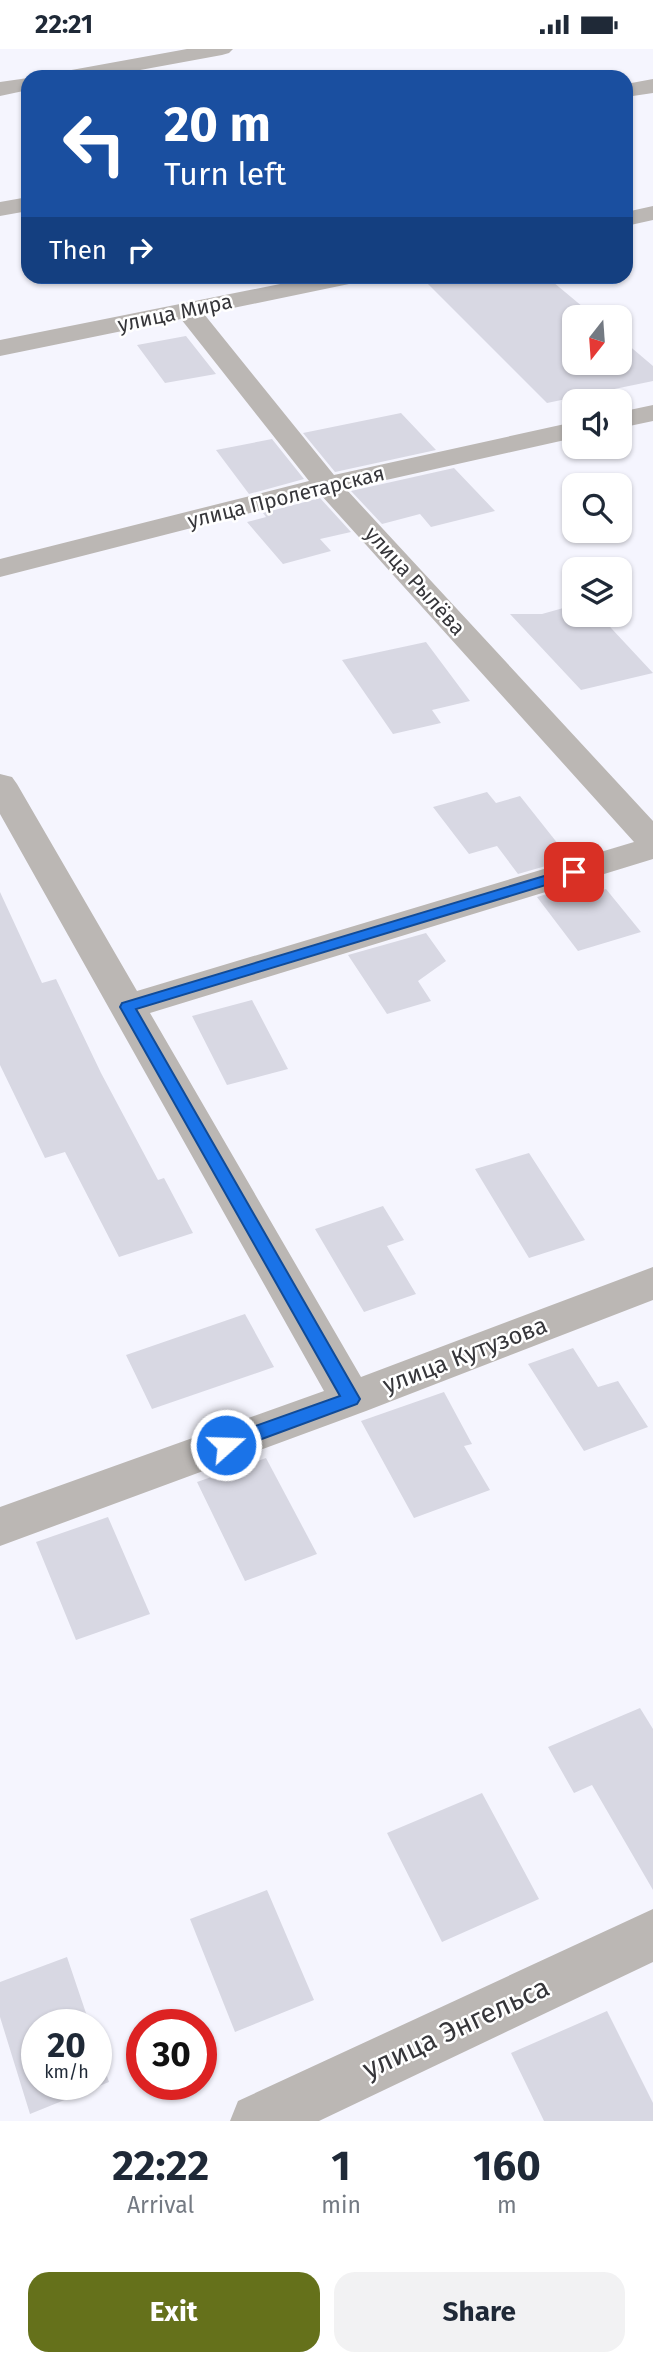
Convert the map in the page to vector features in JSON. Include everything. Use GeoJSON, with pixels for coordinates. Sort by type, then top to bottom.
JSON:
{"type":"FeatureCollection","features":[{"type":"Feature","properties":{"kind":"street"},"geometry":{"type":"LineString","coordinates":[[93,70],[156,54],[222,49]]}},
{"type":"Feature","properties":{"kind":"street"},"geometry":{"type":"LineString","coordinates":[[156,54],[173,70]]}},
{"type":"Feature","properties":{"kind":"street"},"geometry":{"type":"LineString","coordinates":[[0,89],[21,85]]}},
{"type":"Feature","properties":{"kind":"street"},"geometry":{"type":"LineString","coordinates":[[633,90],[653,86]]}},
{"type":"Feature","properties":{"kind":"street"},"geometry":{"type":"LineString","coordinates":[[0,209],[21,205]]}},
{"type":"Feature","properties":{"kind":"street"},"geometry":{"type":"LineString","coordinates":[[633,217],[653,213]]}},
{"type":"Feature","properties":{"kind":"street","name":"улица Мира"},"geometry":{"type":"LineString","coordinates":[[0,348],[316,284]]}},
{"type":"Feature","properties":{"kind":"street","name":"улица Рылёва"},"geometry":{"type":"LineString","coordinates":[[188,311],[327,485],[653,842]]}},
{"type":"Feature","properties":{"kind":"street"},"geometry":{"type":"LineString","coordinates":[[632,417],[653,413]]}},
{"type":"Feature","properties":{"kind":"street","name":"улица Пролетарская"},"geometry":{"type":"LineString","coordinates":[[0,568],[327,485],[562,433]]}},
{"type":"Feature","properties":{"kind":"street"},"geometry":{"type":"LineString","coordinates":[[0,784],[351,1399]]}},
{"type":"Feature","properties":{"kind":"street"},"geometry":{"type":"LineString","coordinates":[[127,1007],[653,848]]}},
{"type":"Feature","properties":{"kind":"street","name":"улица Кутузова"},"geometry":{"type":"LineString","coordinates":[[0,1527],[351,1399],[653,1283]]}},
{"type":"Feature","properties":{"kind":"street","name":"улица Энгельса"},"geometry":{"type":"LineString","coordinates":[[258,2121],[653,1935]]}},
{"type":"Feature","properties":{"kind":"building"},"geometry":{"type":"Polygon","coordinates":[[[428,284],[555,284],[581,305],[562,305],[562,375],[632,375],[632,348],[653,366],[653,381],[614,389],[562,389],[562,400],[547,403],[428,284]]]}},
{"type":"Feature","properties":{"kind":"building"},"geometry":{"type":"Polygon","coordinates":[[[186,336],[216,374],[165,383],[137,345],[186,336]]]}},
{"type":"Feature","properties":{"kind":"building"},"geometry":{"type":"Polygon","coordinates":[[[401,413],[436,450],[335,472],[303,433],[401,413]]]}},
{"type":"Feature","properties":{"kind":"building"},"geometry":{"type":"Polygon","coordinates":[[[272,439],[304,479],[249,494],[216,450],[272,439]]]}},
{"type":"Feature","properties":{"kind":"building"},"geometry":{"type":"Polygon","coordinates":[[[454,468],[495,511],[431,527],[420,514],[382,524],[351,491],[454,468]]]}},
{"type":"Feature","properties":{"kind":"building"},"geometry":{"type":"Polygon","coordinates":[[[320,498],[351,532],[320,539],[331,551],[283,564],[247,522],[266,517],[263,513],[320,498]]]}},
{"type":"Feature","properties":{"kind":"building"},"geometry":{"type":"Polygon","coordinates":[[[562,608],[562,627],[610,627],[653,673],[581,690],[510,614],[542,614],[562,608]]]}},
{"type":"Feature","properties":{"kind":"building"},"geometry":{"type":"Polygon","coordinates":[[[426,642],[470,701],[432,710],[441,723],[393,734],[342,660],[426,642]]]}},
{"type":"Feature","properties":{"kind":"building"},"geometry":{"type":"Polygon","coordinates":[[[487,792],[496,803],[520,796],[570,859],[518,874],[497,846],[469,854],[433,807],[487,792]]]}},
{"type":"Feature","properties":{"kind":"building"},"geometry":{"type":"Polygon","coordinates":[[[588,882],[596,892],[606,889],[641,932],[578,951],[537,897],[588,882]]]}},
{"type":"Feature","properties":{"kind":"building"},"geometry":{"type":"Polygon","coordinates":[[[0,892],[42,983],[56,979],[101,1073],[158,1180],[164,1178],[193,1233],[119,1257],[65,1152],[45,1158],[0,1065],[0,892]]]}},
{"type":"Feature","properties":{"kind":"building"},"geometry":{"type":"Polygon","coordinates":[[[426,933],[446,961],[418,981],[431,1001],[387,1014],[348,955],[426,933]]]}},
{"type":"Feature","properties":{"kind":"building"},"geometry":{"type":"Polygon","coordinates":[[[252,1000],[288,1069],[227,1085],[192,1016],[252,1000]]]}},
{"type":"Feature","properties":{"kind":"building"},"geometry":{"type":"Polygon","coordinates":[[[529,1153],[585,1240],[529,1258],[475,1169],[529,1153]]]}},
{"type":"Feature","properties":{"kind":"building"},"geometry":{"type":"Polygon","coordinates":[[[383,1206],[404,1240],[387,1246],[416,1294],[364,1312],[315,1229],[383,1206]]]}},
{"type":"Feature","properties":{"kind":"building"},"geometry":{"type":"Polygon","coordinates":[[[245,1314],[274,1367],[152,1409],[126,1355],[245,1314]]]}},
{"type":"Feature","properties":{"kind":"building"},"geometry":{"type":"Polygon","coordinates":[[[573,1348],[598,1387],[618,1381],[648,1427],[584,1451],[528,1364],[573,1348]]]}},
{"type":"Feature","properties":{"kind":"building"},"geometry":{"type":"Polygon","coordinates":[[[444,1392],[472,1444],[464,1446],[490,1490],[414,1518],[361,1421],[444,1392]]]}},
{"type":"Feature","properties":{"kind":"building"},"geometry":{"type":"Polygon","coordinates":[[[266,1458],[317,1554],[245,1581],[197,1482],[266,1458]]]}},
{"type":"Feature","properties":{"kind":"building"},"geometry":{"type":"Polygon","coordinates":[[[108,1517],[150,1614],[76,1640],[36,1542],[108,1517]]]}},
{"type":"Feature","properties":{"kind":"building"},"geometry":{"type":"Polygon","coordinates":[[[640,1708],[653,1729],[653,1890],[592,1785],[574,1793],[548,1747],[640,1708]]]}},
{"type":"Feature","properties":{"kind":"building"},"geometry":{"type":"Polygon","coordinates":[[[482,1793],[539,1899],[442,1942],[387,1833],[482,1793]]]}},
{"type":"Feature","properties":{"kind":"building"},"geometry":{"type":"Polygon","coordinates":[[[267,1890],[314,2000],[235,2032],[190,1919],[267,1890]]]}},
{"type":"Feature","properties":{"kind":"building"},"geometry":{"type":"Polygon","coordinates":[[[67,1957],[85,2009],[21,2009],[21,2085],[0,2017],[0,1982],[67,1957]]]}},
{"type":"Feature","properties":{"kind":"building"},"geometry":{"type":"Polygon","coordinates":[[[607,2011],[653,2103],[653,2121],[544,2121],[511,2053],[607,2011]]]}},
{"type":"Feature","properties":{"kind":"building"},"geometry":{"type":"Polygon","coordinates":[[[26,2100],[65,2100],[30,2114],[26,2100]]]}},
{"type":"Feature","properties":{"kind":"route"},"geometry":{"type":"LineString","coordinates":[[226,1445],[351,1399],[127,1007],[574,872]]}}]}
